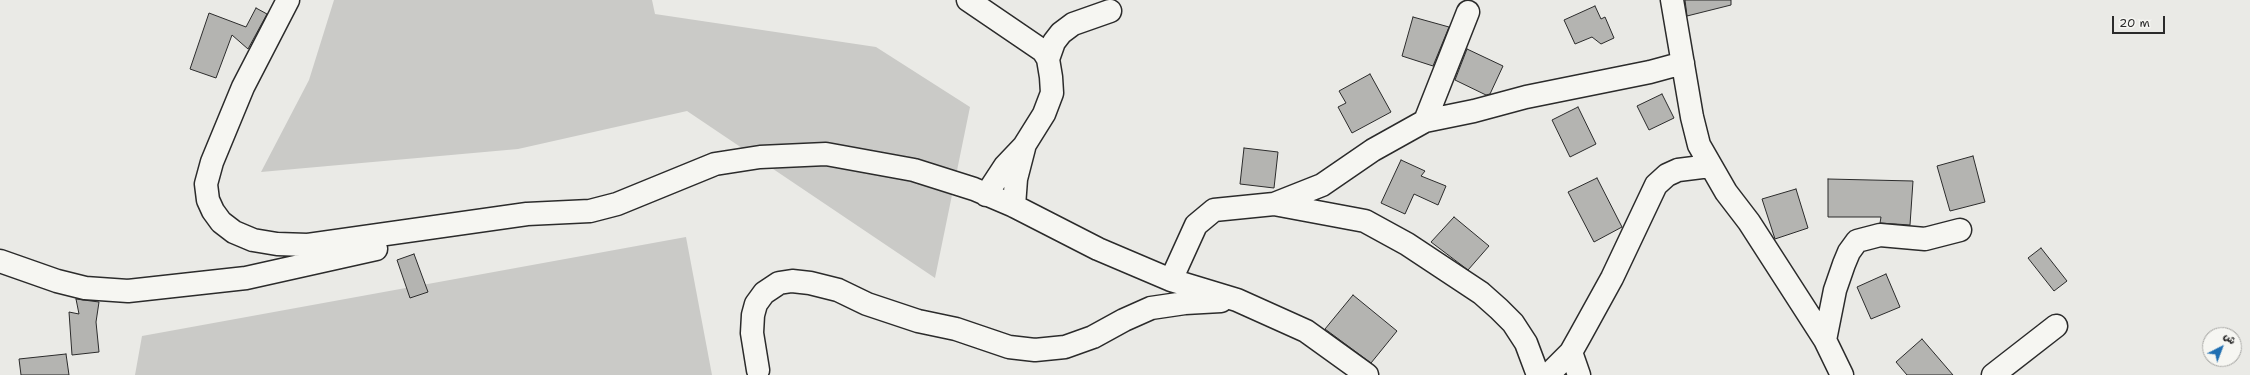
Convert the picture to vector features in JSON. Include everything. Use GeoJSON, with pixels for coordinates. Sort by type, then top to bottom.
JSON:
{"type":"FeatureCollection","features":[{"type":"Feature","properties":{"kind":"street"},"geometry":{"type":"LineString","coordinates":[[288,0],[243,87],[212,162],[206,184],[208,200],[213,211],[221,222],[234,232],[253,240],[277,244],[308,245],[527,214],[590,211],[617,204],[715,164],[788,154],[826,154],[914,170],[1014,206],[1098,250],[1171,280],[1237,300],[1306,332],[1367,375]]}},
{"type":"Feature","properties":{"kind":"street"},"geometry":{"type":"LineString","coordinates":[[968,0],[1037,46],[1048,59]]}},
{"type":"Feature","properties":{"kind":"street"},"geometry":{"type":"LineString","coordinates":[[1672,0],[1692,117],[1699,145],[1726,192],[1749,222],[1826,340],[1842,375]]}},
{"type":"Feature","properties":{"kind":"street"},"geometry":{"type":"LineString","coordinates":[[986,195],[1005,166],[1024,146],[1044,114],[1052,93],[1048,59],[1054,42],[1061,33],[1073,24],[1110,11]]}},
{"type":"Feature","properties":{"kind":"street"},"geometry":{"type":"LineString","coordinates":[[1425,121],[1468,12]]}},
{"type":"Feature","properties":{"kind":"street"},"geometry":{"type":"LineString","coordinates":[[1171,280],[1193,230],[1205,215],[1214,210],[1227,208],[1250,208],[1274,204],[1322,185],[1373,150],[1425,121],[1474,111],[1533,95],[1650,72],[1683,63]]}},
{"type":"Feature","properties":{"kind":"street"},"geometry":{"type":"LineString","coordinates":[[1014,206],[1016,179],[1024,146]]}},
{"type":"Feature","properties":{"kind":"street"},"geometry":{"type":"LineString","coordinates":[[1548,375],[1571,352],[1612,278],[1648,199],[1656,185],[1667,175],[1678,170],[1710,166]]}},
{"type":"Feature","properties":{"kind":"street"},"geometry":{"type":"LineString","coordinates":[[0,260],[57,281],[85,288],[128,291],[168,288],[246,278],[464,230],[499,226],[580,224],[602,217],[617,204]]}},
{"type":"Feature","properties":{"kind":"street"},"geometry":{"type":"LineString","coordinates":[[1274,204],[1365,221],[1407,244],[1481,293],[1499,309],[1513,323],[1526,343],[1538,375]]}},
{"type":"Feature","properties":{"kind":"street"},"geometry":{"type":"LineString","coordinates":[[1826,340],[1835,290],[1849,252],[1857,241],[1880,235],[1925,239],[1960,230]]}},
{"type":"Feature","properties":{"kind":"street"},"geometry":{"type":"LineString","coordinates":[[758,370],[752,333],[753,315],[756,304],[764,293],[779,283],[792,281],[810,283],[838,290],[867,304],[918,321],[956,329],[1009,347],[1035,350],[1065,347],[1093,337],[1124,320],[1151,308],[1185,303],[1237,300]]}},
{"type":"Feature","properties":{"kind":"street"},"geometry":{"type":"LineString","coordinates":[[1993,375],[2056,326]]}},
{"type":"Feature","properties":{"kind":"street"},"geometry":{"type":"LineString","coordinates":[[1571,352],[1579,375]]}},
{"type":"Feature","properties":{"kind":"shaded area"},"geometry":{"type":"Polygon","coordinates":[[[334,0],[652,0],[655,14],[876,47],[970,107],[935,278],[687,111],[518,149],[261,172],[309,80],[334,0]]]}},
{"type":"Feature","properties":{"kind":"shaded area"},"geometry":{"type":"Polygon","coordinates":[[[686,237],[712,375],[135,375],[142,336],[686,237]]]}},
{"type":"Feature","properties":{"kind":"building"},"geometry":{"type":"Polygon","coordinates":[[[1685,0],[1731,0],[1731,5],[1687,16],[1685,0]]]}},
{"type":"Feature","properties":{"kind":"building"},"geometry":{"type":"Polygon","coordinates":[[[1595,6],[1601,19],[1605,17],[1614,38],[1601,44],[1592,37],[1575,44],[1564,20],[1595,6]]]}},
{"type":"Feature","properties":{"kind":"building"},"geometry":{"type":"Polygon","coordinates":[[[256,8],[267,14],[248,49],[232,35],[216,78],[190,69],[209,13],[246,27],[256,8]]]}},
{"type":"Feature","properties":{"kind":"building"},"geometry":{"type":"Polygon","coordinates":[[[1413,17],[1449,27],[1433,66],[1402,56],[1413,17]]]}},
{"type":"Feature","properties":{"kind":"building"},"geometry":{"type":"Polygon","coordinates":[[[1467,49],[1503,66],[1490,94],[1486,95],[1455,80],[1467,49]]]}},
{"type":"Feature","properties":{"kind":"building"},"geometry":{"type":"Polygon","coordinates":[[[1370,74],[1391,112],[1352,133],[1338,107],[1346,103],[1339,91],[1370,74]]]}},
{"type":"Feature","properties":{"kind":"building"},"geometry":{"type":"Polygon","coordinates":[[[1662,94],[1674,118],[1649,130],[1637,106],[1662,94]]]}},
{"type":"Feature","properties":{"kind":"building"},"geometry":{"type":"Polygon","coordinates":[[[1578,107],[1596,144],[1570,157],[1552,120],[1578,107]]]}},
{"type":"Feature","properties":{"kind":"building"},"geometry":{"type":"Polygon","coordinates":[[[1244,148],[1278,152],[1274,188],[1240,184],[1244,148]]]}},
{"type":"Feature","properties":{"kind":"building"},"geometry":{"type":"Polygon","coordinates":[[[1973,156],[1985,202],[1950,211],[1937,166],[1973,156]]]}},
{"type":"Feature","properties":{"kind":"building"},"geometry":{"type":"Polygon","coordinates":[[[1401,160],[1425,171],[1421,176],[1446,186],[1438,205],[1414,194],[1405,214],[1381,203],[1401,160]]]}},
{"type":"Feature","properties":{"kind":"building"},"geometry":{"type":"Polygon","coordinates":[[[1597,178],[1622,227],[1594,242],[1568,192],[1597,178]]]}},
{"type":"Feature","properties":{"kind":"building"},"geometry":{"type":"Polygon","coordinates":[[[1828,179],[1913,181],[1910,225],[1880,223],[1881,217],[1828,217],[1828,179]]]}},
{"type":"Feature","properties":{"kind":"building"},"geometry":{"type":"Polygon","coordinates":[[[1796,189],[1808,228],[1775,239],[1762,199],[1796,189]]]}},
{"type":"Feature","properties":{"kind":"building"},"geometry":{"type":"Polygon","coordinates":[[[1454,217],[1489,246],[1468,270],[1431,242],[1454,217]]]}},
{"type":"Feature","properties":{"kind":"building"},"geometry":{"type":"Polygon","coordinates":[[[2041,248],[2067,281],[2054,291],[2028,258],[2041,248]]]}},
{"type":"Feature","properties":{"kind":"building"},"geometry":{"type":"Polygon","coordinates":[[[414,254],[428,292],[410,298],[397,260],[414,254]]]}},
{"type":"Feature","properties":{"kind":"building"},"geometry":{"type":"Polygon","coordinates":[[[1886,274],[1900,307],[1871,319],[1857,287],[1886,274]]]}},
{"type":"Feature","properties":{"kind":"building"},"geometry":{"type":"Polygon","coordinates":[[[1353,295],[1397,331],[1371,363],[1325,329],[1353,295]]]}},
{"type":"Feature","properties":{"kind":"building"},"geometry":{"type":"Polygon","coordinates":[[[76,299],[99,302],[96,322],[99,352],[72,355],[69,312],[79,314],[76,299]]]}},
{"type":"Feature","properties":{"kind":"building"},"geometry":{"type":"Polygon","coordinates":[[[1922,339],[1953,375],[1907,375],[1896,362],[1922,339]]]}},
{"type":"Feature","properties":{"kind":"building"},"geometry":{"type":"Polygon","coordinates":[[[66,354],[69,375],[21,375],[19,359],[66,354]]]}}]}
